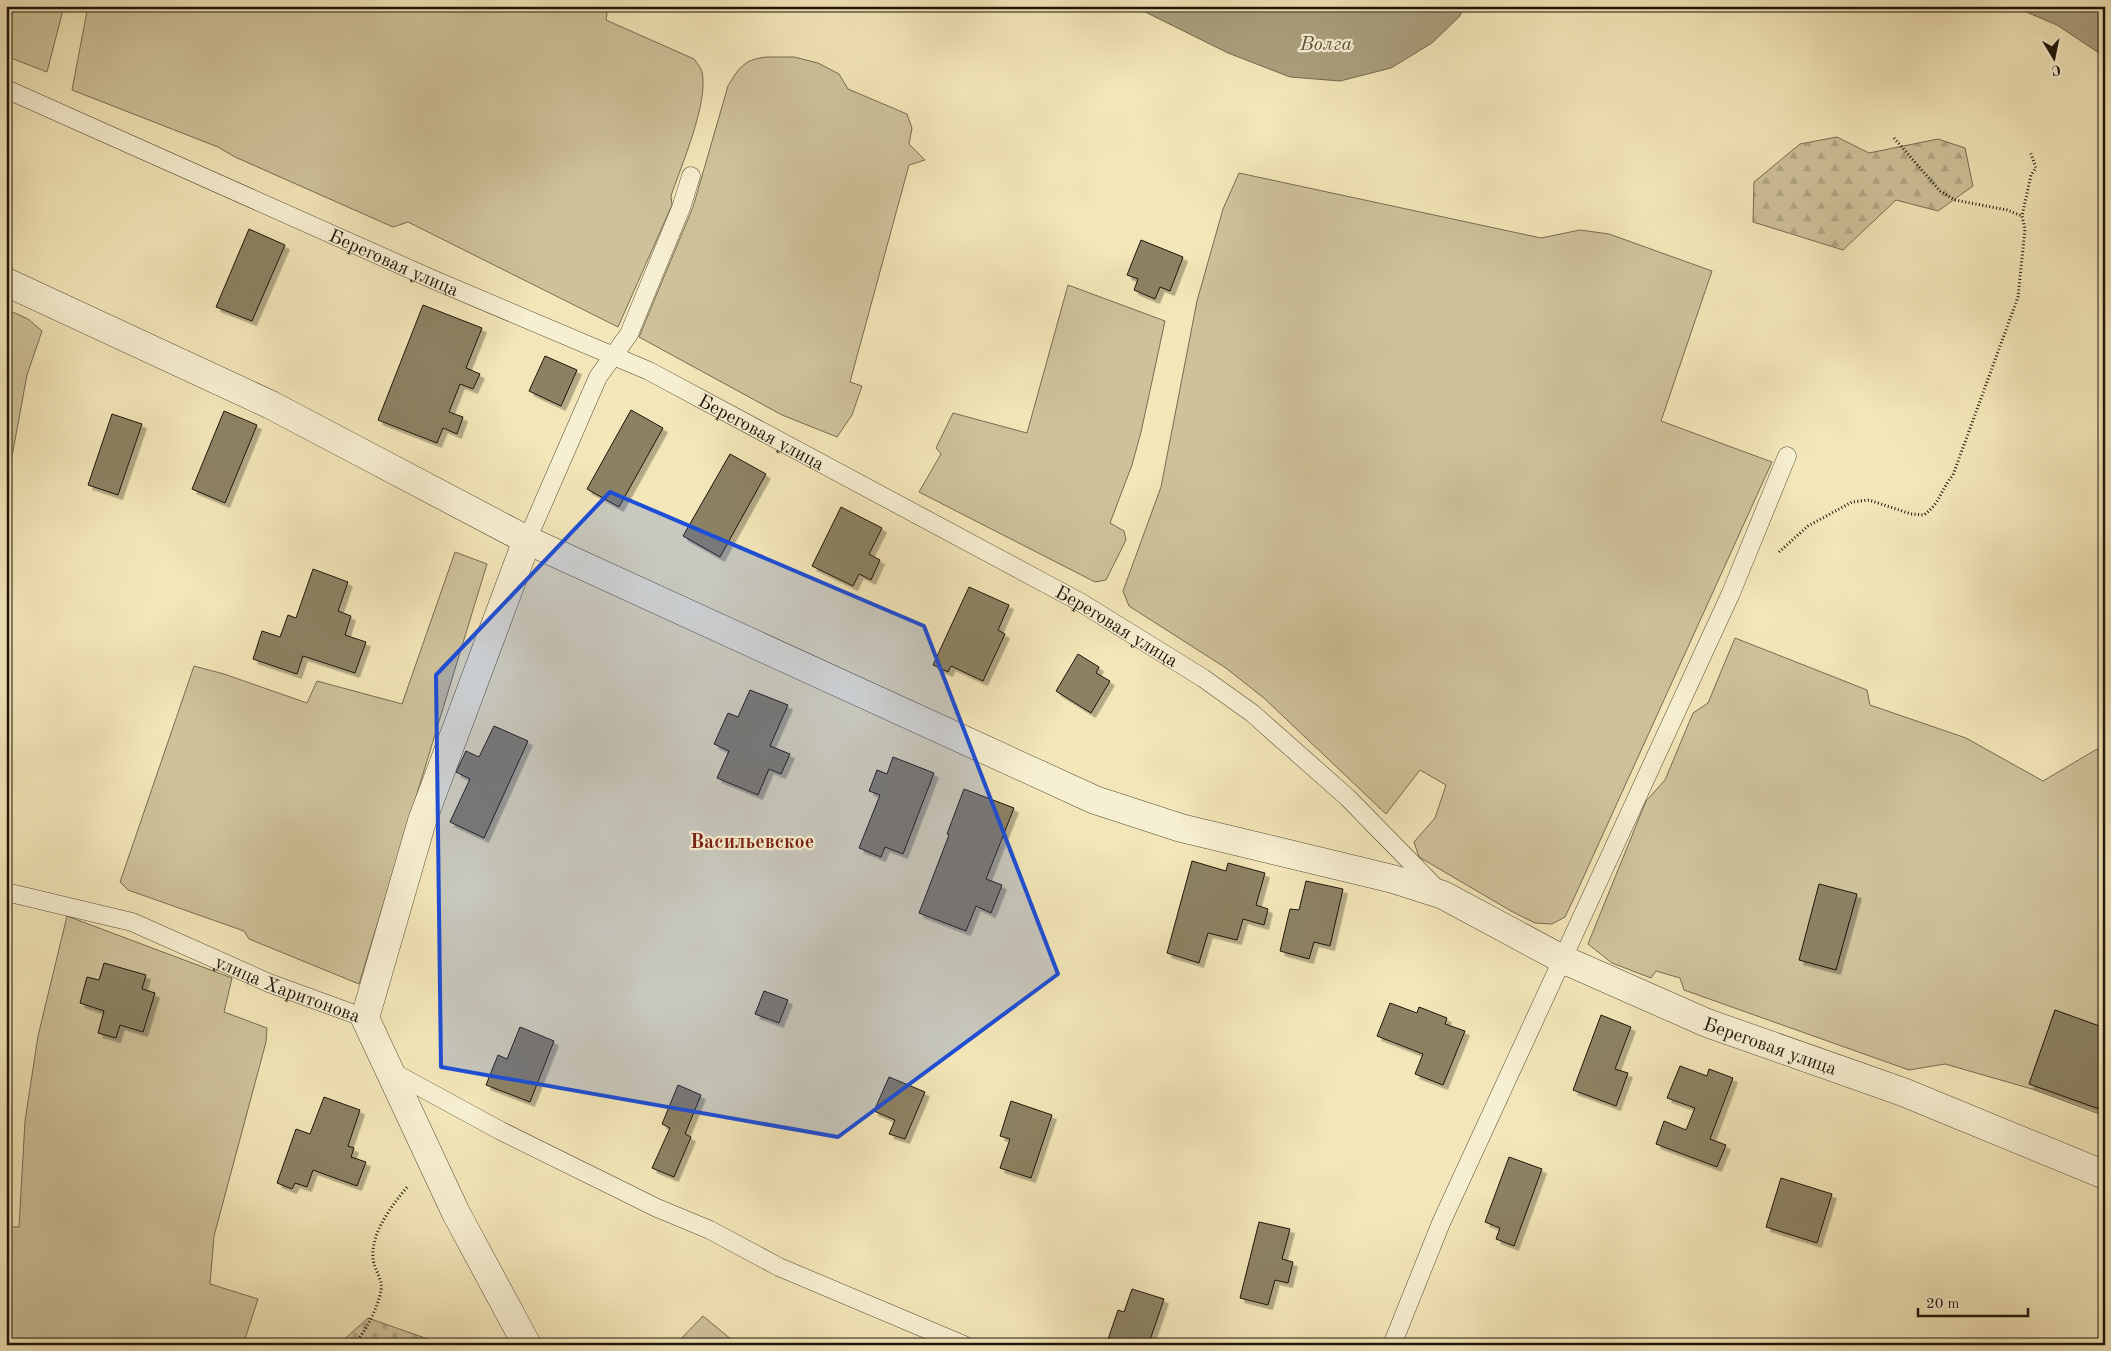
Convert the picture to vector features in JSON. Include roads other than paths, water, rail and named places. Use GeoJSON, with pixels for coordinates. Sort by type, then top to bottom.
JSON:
{"type":"FeatureCollection","features":[{"type":"Feature","properties":{"kind":"street","name":"Береговая улица"},"geometry":{"type":"LineString","coordinates":[[6,282],[271,405],[527,540],[1095,800],[1181,828],[1393,879],[1443,895],[1562,959],[1707,1023],[1903,1092],[2105,1175]]}},
{"type":"Feature","properties":{"kind":"street"},"geometry":{"type":"LineString","coordinates":[[365,1018],[422,821],[527,540]]}},
{"type":"Feature","properties":{"kind":"street","name":"улица Харитонова"},"geometry":{"type":"LineString","coordinates":[[365,1018],[456,1213],[527,1345]]}},
{"type":"Feature","properties":{"kind":"lane","name":"Береговая улица"},"geometry":{"type":"LineString","coordinates":[[6,89],[432,278],[649,371],[1080,602],[1189,668],[1258,718],[1348,798],[1419,873],[1443,895]]}},
{"type":"Feature","properties":{"kind":"lane"},"geometry":{"type":"LineString","coordinates":[[527,540],[598,377],[629,334],[681,208],[691,176]]}},
{"type":"Feature","properties":{"kind":"lane"},"geometry":{"type":"LineString","coordinates":[[1392,1345],[1441,1223],[1731,593],[1787,456]]}},
{"type":"Feature","properties":{"kind":"lane","name":"улица Харитонова"},"geometry":{"type":"LineString","coordinates":[[6,892],[132,922],[269,983],[365,1018]]}},
{"type":"Feature","properties":{"kind":"lane"},"geometry":{"type":"LineString","coordinates":[[389,1070],[501,1131],[657,1208],[710,1230],[779,1268],[964,1345]]}},
{"type":"Feature","properties":{"kind":"water","name":"Волга"},"geometry":{"type":"Polygon","coordinates":[[[1133,6],[1466,6],[1459,17],[1432,43],[1391,68],[1340,81],[1290,77],[1228,53],[1133,6]]]}},
{"type":"Feature","properties":{"kind":"water"},"geometry":{"type":"Polygon","coordinates":[[[2012,6],[2105,6],[2105,57],[2057,25],[2012,6]]]}},
{"type":"Feature","properties":{"kind":"district","name":"Васильевское"},"geometry":{"type":"Point","coordinates":[752,841]}}]}
